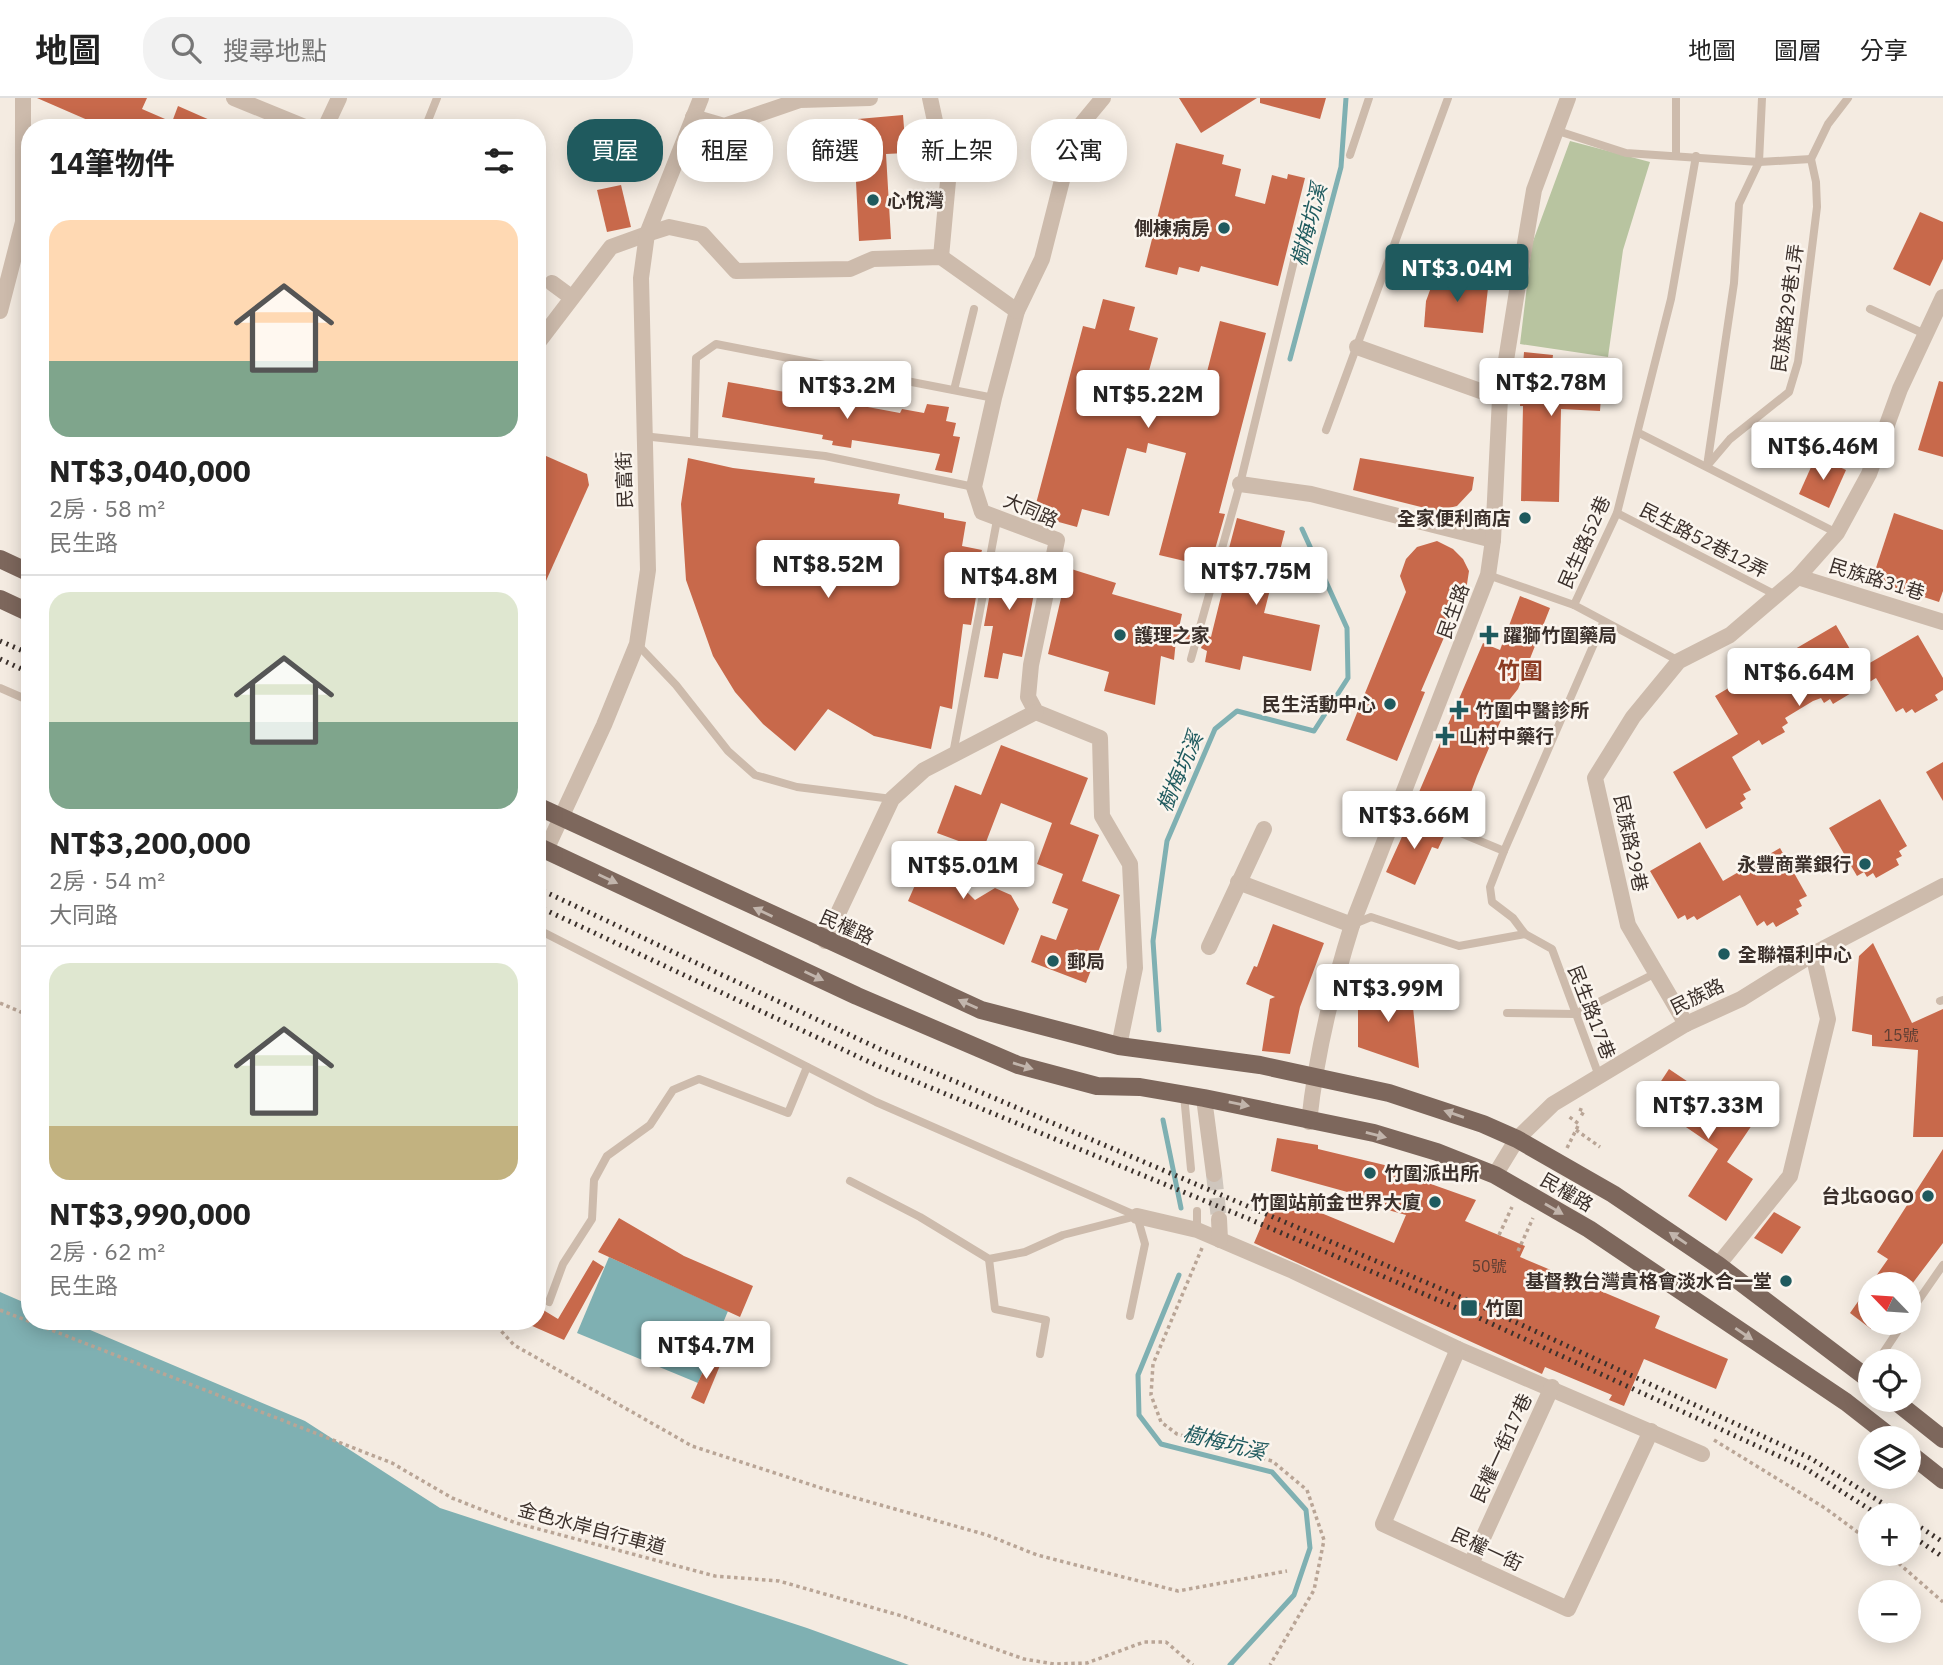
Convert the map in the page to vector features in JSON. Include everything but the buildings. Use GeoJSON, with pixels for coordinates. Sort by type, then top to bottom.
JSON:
{"type":"FeatureCollection","features":[{"type":"Feature","properties":{"kind":"main road"},"geometry":{"type":"LineString","coordinates":[[0,559],[21,569]]}},
{"type":"Feature","properties":{"kind":"main road"},"geometry":{"type":"LineString","coordinates":[[0,600],[21,609]]}},
{"type":"Feature","properties":{"kind":"main road","name":"民權路"},"geometry":{"type":"LineString","coordinates":[[546,810],[825,941],[981,1010],[1119,1046],[1260,1065],[1313,1079],[1389,1093],[1461,1116],[1517,1139],[1613,1194],[1718,1265],[1858,1368]]}},
{"type":"Feature","properties":{"kind":"main road","name":"民權路"},"geometry":{"type":"LineString","coordinates":[[546,850],[857,996],[1018,1065],[1097,1086],[1147,1089],[1205,1098],[1309,1122],[1374,1133],[1424,1148],[1494,1175],[1589,1229],[1846,1402],[1877,1426]]}},
{"type":"Feature","properties":{"kind":"main road"},"geometry":{"type":"LineString","coordinates":[[1909,1412],[1943,1439]]}},
{"type":"Feature","properties":{"kind":"main road"},"geometry":{"type":"LineString","coordinates":[[1921,1462],[1943,1480]]}},
{"type":"Feature","properties":{"kind":"street"},"geometry":{"type":"LineString","coordinates":[[23,98],[23,119]]}},
{"type":"Feature","properties":{"kind":"street"},"geometry":{"type":"LineString","coordinates":[[330,119],[339,98]]}},
{"type":"Feature","properties":{"kind":"street","name":"民富街"},"geometry":{"type":"LineString","coordinates":[[546,842],[562,817],[637,644],[648,569],[641,278],[647,234],[701,98]]}},
{"type":"Feature","properties":{"kind":"street"},"geometry":{"type":"LineString","coordinates":[[693,117],[724,126],[800,100],[870,98]]}},
{"type":"Feature","properties":{"kind":"street"},"geometry":{"type":"LineString","coordinates":[[930,98],[948,181],[941,257]]}},
{"type":"Feature","properties":{"kind":"street"},"geometry":{"type":"LineString","coordinates":[[974,487],[993,398],[1017,311],[1042,259],[1074,133],[1103,98]]}},
{"type":"Feature","properties":{"kind":"street","name":"民生路"},"geometry":{"type":"LineString","coordinates":[[1309,1122],[1313,1079],[1335,980],[1352,925],[1488,575],[1493,540],[1500,398],[1534,190],[1568,98]]}},
{"type":"Feature","properties":{"kind":"street"},"geometry":{"type":"LineString","coordinates":[[241,99],[287,119]]}},
{"type":"Feature","properties":{"kind":"street"},"geometry":{"type":"LineString","coordinates":[[546,332],[611,247],[669,227],[702,234],[736,271],[850,269],[873,259],[941,257],[1017,311]]}},
{"type":"Feature","properties":{"kind":"street"},"geometry":{"type":"LineString","coordinates":[[0,311],[21,230]]}},
{"type":"Feature","properties":{"kind":"street"},"geometry":{"type":"LineString","coordinates":[[552,283],[571,297]]}},
{"type":"Feature","properties":{"kind":"street","name":"民族路29巷"},"geometry":{"type":"LineString","coordinates":[[1686,1024],[1654,974],[1628,925],[1595,778],[1633,717],[1679,661],[1730,635],[1798,577],[1837,533],[1869,474],[1900,389],[1943,297]]}},
{"type":"Feature","properties":{"kind":"street"},"geometry":{"type":"LineString","coordinates":[[1357,347],[1500,398]]}},
{"type":"Feature","properties":{"kind":"street"},"geometry":{"type":"LineString","coordinates":[[1240,484],[1311,494],[1493,540]]}},
{"type":"Feature","properties":{"kind":"street","name":"大同路"},"geometry":{"type":"LineString","coordinates":[[974,487],[982,512],[1057,540],[1031,665],[1028,697],[1036,712]]}},
{"type":"Feature","properties":{"kind":"street","name":"民族路31巷"},"geometry":{"type":"LineString","coordinates":[[1798,577],[1943,622]]}},
{"type":"Feature","properties":{"kind":"street"},"geometry":{"type":"LineString","coordinates":[[825,941],[892,799],[924,770],[1036,712],[1100,738],[1102,816],[1130,864],[1135,968],[1119,1046]]}},
{"type":"Feature","properties":{"kind":"street"},"geometry":{"type":"LineString","coordinates":[[1209,947],[1264,829]]}},
{"type":"Feature","properties":{"kind":"street"},"geometry":{"type":"LineString","coordinates":[[1238,881],[1352,925]]}},
{"type":"Feature","properties":{"kind":"street","name":"民族路"},"geometry":{"type":"LineString","coordinates":[[1494,1175],[1517,1139],[1553,1104],[1686,1024],[1741,999],[1813,954],[1943,886]]}},
{"type":"Feature","properties":{"kind":"street"},"geometry":{"type":"LineString","coordinates":[[1718,1265],[1790,1175],[1828,1019],[1813,954]]}},
{"type":"Feature","properties":{"kind":"street"},"geometry":{"type":"LineString","coordinates":[[1205,1098],[1214,1174]]}},
{"type":"Feature","properties":{"kind":"street"},"geometry":{"type":"LineString","coordinates":[[1137,1216],[1208,1235],[1293,1271],[1458,1349],[1552,1387],[1702,1454]]}},
{"type":"Feature","properties":{"kind":"street"},"geometry":{"type":"LineString","coordinates":[[1208,1235],[1219,1219]]}},
{"type":"Feature","properties":{"kind":"street","name":"民權一街"},"geometry":{"type":"LineString","coordinates":[[1458,1349],[1383,1524],[1568,1609],[1651,1431]]}},
{"type":"Feature","properties":{"kind":"street","name":"民權一街17巷"},"geometry":{"type":"LineString","coordinates":[[1471,1564],[1552,1387]]}},
{"type":"Feature","properties":{"kind":"lane"},"geometry":{"type":"LineString","coordinates":[[428,119],[436,98]]}},
{"type":"Feature","properties":{"kind":"lane"},"geometry":{"type":"LineString","coordinates":[[1350,155],[1369,98]]}},
{"type":"Feature","properties":{"kind":"lane"},"geometry":{"type":"LineString","coordinates":[[1326,430],[1448,98]]}},
{"type":"Feature","properties":{"kind":"lane"},"geometry":{"type":"LineString","coordinates":[[1676,98],[1676,155]]}},
{"type":"Feature","properties":{"kind":"lane"},"geometry":{"type":"LineString","coordinates":[[1707,466],[1734,283],[1739,204],[1759,162],[1762,98]]}},
{"type":"Feature","properties":{"kind":"lane"},"geometry":{"type":"LineString","coordinates":[[1558,131],[1626,152],[1759,162],[1811,159],[1828,124],[1848,98]]}},
{"type":"Feature","properties":{"kind":"lane","name":"民生路52巷"},"geometry":{"type":"LineString","coordinates":[[1488,575],[1574,605],[1617,513],[1639,433],[1671,299],[1696,156]]}},
{"type":"Feature","properties":{"kind":"lane","name":"民族路29巷1弄"},"geometry":{"type":"LineString","coordinates":[[1707,466],[1731,439],[1789,392],[1798,362],[1816,207],[1816,182],[1811,159]]}},
{"type":"Feature","properties":{"kind":"lane"},"geometry":{"type":"LineString","coordinates":[[1191,659],[1240,484],[1302,228]]}},
{"type":"Feature","properties":{"kind":"lane"},"geometry":{"type":"LineString","coordinates":[[954,390],[974,309]]}},
{"type":"Feature","properties":{"kind":"lane"},"geometry":{"type":"LineString","coordinates":[[1870,309],[1927,335]]}},
{"type":"Feature","properties":{"kind":"lane"},"geometry":{"type":"LineString","coordinates":[[694,440],[696,358],[716,344],[993,398]]}},
{"type":"Feature","properties":{"kind":"lane"},"geometry":{"type":"LineString","coordinates":[[1639,433],[1837,533]]}},
{"type":"Feature","properties":{"kind":"lane"},"geometry":{"type":"LineString","coordinates":[[643,436],[825,456],[974,487]]}},
{"type":"Feature","properties":{"kind":"lane","name":"民生路52巷12弄"},"geometry":{"type":"LineString","coordinates":[[1617,513],[1777,595]]}},
{"type":"Feature","properties":{"kind":"lane"},"geometry":{"type":"LineString","coordinates":[[953,754],[998,520]]}},
{"type":"Feature","properties":{"kind":"lane"},"geometry":{"type":"LineString","coordinates":[[1574,605],[1603,623],[1679,661]]}},
{"type":"Feature","properties":{"kind":"lane","name":"民生路17巷"},"geometry":{"type":"LineString","coordinates":[[1599,1076],[1552,950],[1525,934],[1513,918],[1492,902],[1490,887],[1603,623]]}},
{"type":"Feature","properties":{"kind":"lane"},"geometry":{"type":"LineString","coordinates":[[637,644],[677,685],[728,751],[755,775],[797,787],[892,799]]}},
{"type":"Feature","properties":{"kind":"lane"},"geometry":{"type":"LineString","coordinates":[[0,688],[21,697]]}},
{"type":"Feature","properties":{"kind":"lane"},"geometry":{"type":"LineString","coordinates":[[1398,807],[1504,851]]}},
{"type":"Feature","properties":{"kind":"lane"},"geometry":{"type":"LineString","coordinates":[[1352,925],[1371,918],[1459,946],[1525,934]]}},
{"type":"Feature","properties":{"kind":"lane"},"geometry":{"type":"LineString","coordinates":[[546,934],[876,1102],[1137,1216]]}},
{"type":"Feature","properties":{"kind":"lane"},"geometry":{"type":"LineString","coordinates":[[1507,1013],[1575,1014],[1654,974]]}},
{"type":"Feature","properties":{"kind":"lane"},"geometry":{"type":"LineString","coordinates":[[548,1301],[563,1264],[592,1219],[594,1180],[607,1156],[650,1125],[673,1090],[699,1079],[788,1113],[807,1067]]}},
{"type":"Feature","properties":{"kind":"lane"},"geometry":{"type":"LineString","coordinates":[[1177,1094],[1191,1169]]}},
{"type":"Feature","properties":{"kind":"lane"},"geometry":{"type":"LineString","coordinates":[[850,1181],[920,1217],[989,1259],[1026,1252],[1063,1235],[1137,1216]]}},
{"type":"Feature","properties":{"kind":"lane"},"geometry":{"type":"LineString","coordinates":[[1197,1210],[1208,1235]]}},
{"type":"Feature","properties":{"kind":"lane"},"geometry":{"type":"LineString","coordinates":[[1130,1317],[1145,1244],[1137,1216]]}},
{"type":"Feature","properties":{"kind":"lane"},"geometry":{"type":"LineString","coordinates":[[989,1259],[995,1309],[1046,1320],[1040,1354]]}},
{"type":"Feature","properties":{"kind":"lane"},"geometry":{"type":"LineString","coordinates":[[1922,1295],[1943,1265]]}},
{"type":"Feature","properties":{"kind":"path"},"geometry":{"type":"LineString","coordinates":[[0,1003],[21,1012]]}},
{"type":"Feature","properties":{"kind":"path"},"geometry":{"type":"LineString","coordinates":[[1574,1105],[1584,1111],[1579,1121],[1568,1117],[1574,1105]]}},
{"type":"Feature","properties":{"kind":"path"},"geometry":{"type":"LineString","coordinates":[[1576,1130],[1600,1147]]}},
{"type":"Feature","properties":{"kind":"path"},"geometry":{"type":"LineString","coordinates":[[1499,1235],[1512,1207]]}},
{"type":"Feature","properties":{"kind":"path"},"geometry":{"type":"LineString","coordinates":[[1208,1235],[1153,1364],[1151,1395],[1161,1422],[1177,1434],[1272,1461],[1307,1490],[1324,1540],[1314,1590],[1270,1665]]}},
{"type":"Feature","properties":{"kind":"path"},"geometry":{"type":"LineString","coordinates":[[1518,1251],[1525,1236]]}},
{"type":"Feature","properties":{"kind":"path","name":"金色水岸自行車道"},"geometry":{"type":"LineString","coordinates":[[0,1310],[21,1318]]}},
{"type":"Feature","properties":{"kind":"path","name":"金色水岸自行車道"},"geometry":{"type":"LineString","coordinates":[[51,1330],[392,1463],[452,1498],[516,1523],[715,1576],[779,1581],[902,1616],[1024,1659],[1054,1664],[1087,1663],[1144,1642],[1166,1642],[1193,1665]]}},
{"type":"Feature","properties":{"kind":"path"},"geometry":{"type":"LineString","coordinates":[[500,1330],[514,1345],[692,1446],[824,1489],[986,1535],[1037,1555],[1178,1591],[1287,1571]]}},
{"type":"Feature","properties":{"kind":"path"},"geometry":{"type":"LineString","coordinates":[[1902,1566],[1943,1602]]}},
{"type":"Feature","properties":{"kind":"green space"},"geometry":{"type":"Polygon","coordinates":[[[1570,141],[1650,162],[1623,250],[1608,357],[1520,344],[1532,244],[1570,141]]]}},
{"type":"Feature","properties":{"kind":"water"},"geometry":{"type":"Polygon","coordinates":[[[609,1257],[728,1311],[698,1383],[577,1333],[609,1257]]]}},
{"type":"Feature","properties":{"kind":"water"},"geometry":{"type":"Polygon","coordinates":[[[0,1292],[21,1301],[21,1330],[90,1330],[305,1421],[440,1508],[807,1628],[909,1665],[0,1665],[0,1292]]]}},
{"type":"Feature","properties":{"kind":"waterway","name":"樹梅坑溪"},"geometry":{"type":"LineString","coordinates":[[1290,359],[1341,167],[1346,98]]}},
{"type":"Feature","properties":{"kind":"waterway","name":"樹梅坑溪"},"geometry":{"type":"LineString","coordinates":[[1159,1030],[1153,941],[1167,841],[1215,729],[1237,711],[1314,731],[1348,678],[1347,628],[1302,529]]}},
{"type":"Feature","properties":{"kind":"waterway","name":"樹梅坑溪"},"geometry":{"type":"LineString","coordinates":[[1163,1120],[1181,1208]]}},
{"type":"Feature","properties":{"kind":"waterway","name":"樹梅坑溪"},"geometry":{"type":"LineString","coordinates":[[1179,1275],[1138,1375],[1139,1415],[1161,1444],[1272,1472],[1306,1510],[1310,1548],[1294,1595],[1230,1665]]}},
{"type":"Feature","properties":{"kind":"tunnel"},"geometry":{"type":"LineString","coordinates":[[1214,1174],[1219,1219]]}},
{"type":"Feature","properties":{"kind":"railway"},"geometry":{"type":"LineString","coordinates":[[0,641],[21,650]]}},
{"type":"Feature","properties":{"kind":"railway"},"geometry":{"type":"LineString","coordinates":[[0,659],[21,669]]}},
{"type":"Feature","properties":{"kind":"railway"},"geometry":{"type":"LineString","coordinates":[[546,892],[884,1051],[1472,1302],[1810,1458],[1882,1503]]}},
{"type":"Feature","properties":{"kind":"railway"},"geometry":{"type":"LineString","coordinates":[[546,910],[878,1066],[1466,1312],[1805,1468],[1860,1503]]}},
{"type":"Feature","properties":{"kind":"railway"},"geometry":{"type":"LineString","coordinates":[[1921,1528],[1943,1542]]}},
{"type":"Feature","properties":{"kind":"railway"},"geometry":{"type":"LineString","coordinates":[[1921,1542],[1943,1557]]}},
{"type":"Feature","properties":{"kind":"place","name":"心悅灣"},"geometry":{"type":"Point","coordinates":[873,200]}},
{"type":"Feature","properties":{"kind":"place","name":"側棟病房"},"geometry":{"type":"Point","coordinates":[1224,228]}},
{"type":"Feature","properties":{"kind":"place","name":"全家便利商店"},"geometry":{"type":"Point","coordinates":[1525,518]}},
{"type":"Feature","properties":{"kind":"place","name":"護理之家"},"geometry":{"type":"Point","coordinates":[1120,635]}},
{"type":"Feature","properties":{"kind":"place","name":"躍獅竹圍藥局"},"geometry":{"type":"Point","coordinates":[1489,635]}},
{"type":"Feature","properties":{"kind":"place","name":"民生活動中心"},"geometry":{"type":"Point","coordinates":[1390,704]}},
{"type":"Feature","properties":{"kind":"place","name":"竹圍中醫診所"},"geometry":{"type":"Point","coordinates":[1459,710]}},
{"type":"Feature","properties":{"kind":"place","name":"山村中藥行"},"geometry":{"type":"Point","coordinates":[1445,736]}},
{"type":"Feature","properties":{"kind":"place","name":"永豐商業銀行"},"geometry":{"type":"Point","coordinates":[1865,864]}},
{"type":"Feature","properties":{"kind":"place","name":"全聯福利中心"},"geometry":{"type":"Point","coordinates":[1724,954]}},
{"type":"Feature","properties":{"kind":"place","name":"郵局"},"geometry":{"type":"Point","coordinates":[1053,961]}},
{"type":"Feature","properties":{"kind":"place","name":"竹圍派出所"},"geometry":{"type":"Point","coordinates":[1370,1173]}},
{"type":"Feature","properties":{"kind":"place","name":"台北GOGO"},"geometry":{"type":"Point","coordinates":[1928,1196]}},
{"type":"Feature","properties":{"kind":"place","name":"竹圍站前金世界大廈"},"geometry":{"type":"Point","coordinates":[1435,1202]}},
{"type":"Feature","properties":{"kind":"place","name":"基督教台灣貴格會淡水合一堂"},"geometry":{"type":"Point","coordinates":[1786,1281]}},
{"type":"Feature","properties":{"kind":"place","name":"竹圍"},"geometry":{"type":"Point","coordinates":[1469,1308]}},
{"type":"Feature","properties":{"kind":"district","name":"竹圍"},"geometry":{"type":"Point","coordinates":[1520,671]}}]}
